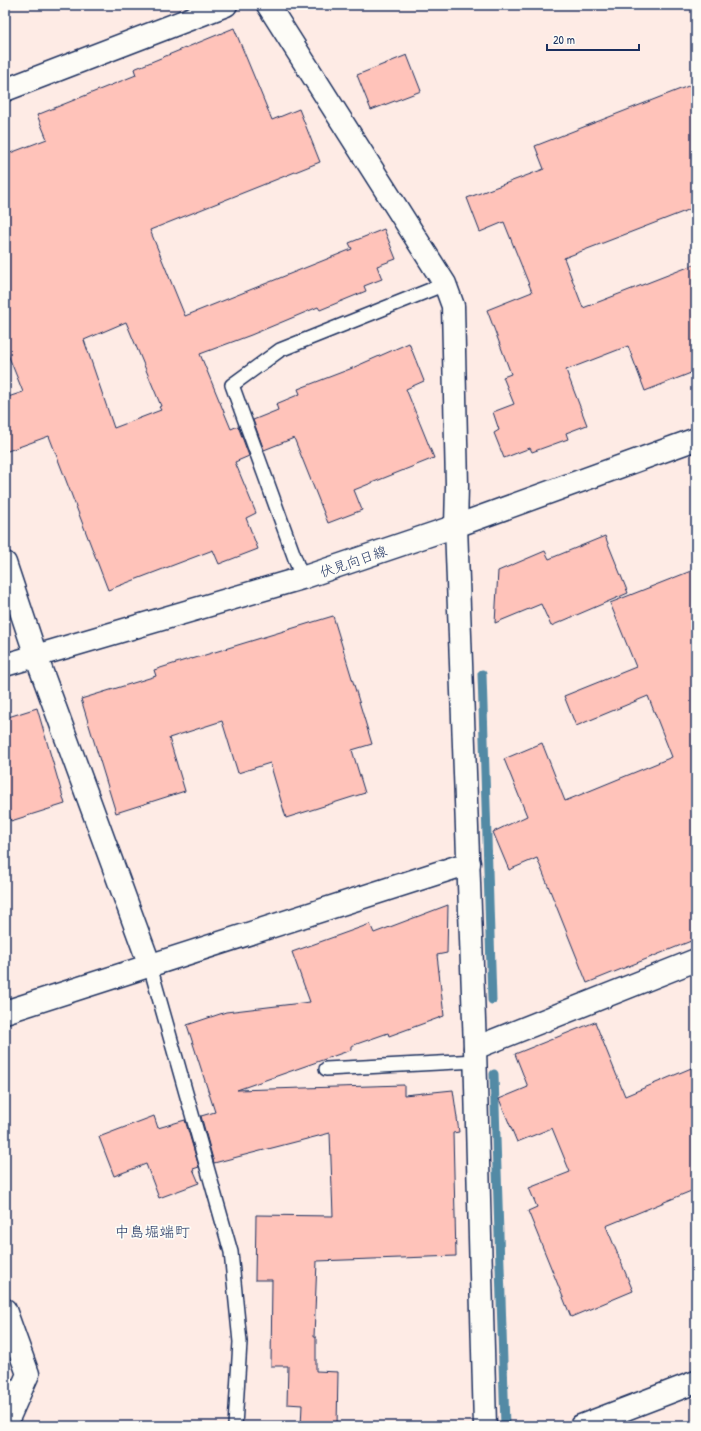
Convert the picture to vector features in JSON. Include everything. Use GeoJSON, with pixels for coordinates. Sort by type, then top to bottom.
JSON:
{"type":"FeatureCollection","features":[{"type":"Feature","properties":{"kind":"street"},"geometry":{"type":"LineString","coordinates":[[5,90],[226,5]]}},
{"type":"Feature","properties":{"kind":"street"},"geometry":{"type":"LineString","coordinates":[[268,5],[445,284],[453,306],[457,486],[456,526],[476,1055],[485,1426]]}},
{"type":"Feature","properties":{"kind":"street","name":"伏見向日線"},"geometry":{"type":"LineString","coordinates":[[5,665],[302,578],[456,526],[696,439]]}},
{"type":"Feature","properties":{"kind":"street"},"geometry":{"type":"LineString","coordinates":[[5,563],[36,656],[150,966]]}},
{"type":"Feature","properties":{"kind":"street"},"geometry":{"type":"LineString","coordinates":[[5,1012],[469,863]]}},
{"type":"Feature","properties":{"kind":"street"},"geometry":{"type":"LineString","coordinates":[[476,1055],[696,960]]}},
{"type":"Feature","properties":{"kind":"street"},"geometry":{"type":"LineString","coordinates":[[5,1310],[28,1374],[5,1426]]}},
{"type":"Feature","properties":{"kind":"street"},"geometry":{"type":"LineString","coordinates":[[581,1426],[696,1382]]}},
{"type":"Feature","properties":{"kind":"lane"},"geometry":{"type":"LineString","coordinates":[[302,578],[232,385],[280,350],[445,284]]}},
{"type":"Feature","properties":{"kind":"lane"},"geometry":{"type":"LineString","coordinates":[[150,966],[230,1252],[240,1342],[235,1426]]}},
{"type":"Feature","properties":{"kind":"lane"},"geometry":{"type":"LineString","coordinates":[[326,1070],[476,1055]]}},
{"type":"Feature","properties":{"kind":"shaded area"},"geometry":{"type":"Polygon","coordinates":[[[5,5],[696,5],[696,1426],[5,1426],[5,5]]]}},
{"type":"Feature","properties":{"kind":"building"},"geometry":{"type":"Polygon","coordinates":[[[234,28],[272,120],[299,109],[320,162],[150,230],[185,316],[352,249],[349,243],[384,229],[396,259],[377,266],[382,279],[364,286],[366,291],[320,310],[318,307],[251,335],[200,354],[231,429],[238,426],[249,456],[235,462],[256,513],[246,518],[258,549],[219,564],[213,550],[108,590],[49,436],[5,452],[5,398],[23,392],[5,347],[5,155],[47,139],[37,115],[136,75],[134,69],[234,28]],[[126,322],[84,340],[114,428],[161,410],[159,407],[161,406],[126,322]]]}},
{"type":"Feature","properties":{"kind":"building"},"geometry":{"type":"Polygon","coordinates":[[[407,55],[421,91],[371,110],[357,75],[407,55]]]}},
{"type":"Feature","properties":{"kind":"building"},"geometry":{"type":"Polygon","coordinates":[[[696,83],[696,207],[564,258],[583,308],[696,264],[696,371],[645,391],[628,346],[566,370],[587,425],[566,433],[568,439],[532,452],[530,448],[504,458],[494,433],[499,430],[493,412],[514,404],[503,377],[511,374],[487,310],[532,292],[504,222],[480,232],[467,198],[544,169],[535,146],[696,83]]]}},
{"type":"Feature","properties":{"kind":"building"},"geometry":{"type":"Polygon","coordinates":[[[409,343],[424,381],[406,389],[434,458],[354,490],[362,510],[328,523],[294,438],[264,450],[253,420],[278,410],[276,404],[300,394],[298,389],[350,369],[409,343]]]}},
{"type":"Feature","properties":{"kind":"building"},"geometry":{"type":"Polygon","coordinates":[[[605,536],[628,593],[551,626],[541,604],[495,623],[498,571],[545,551],[549,559],[605,536]]]}},
{"type":"Feature","properties":{"kind":"building"},"geometry":{"type":"Polygon","coordinates":[[[696,569],[696,939],[587,983],[537,858],[509,870],[493,832],[527,816],[504,759],[542,743],[565,801],[672,757],[648,696],[576,726],[564,696],[636,667],[610,603],[696,569]]]}},
{"type":"Feature","properties":{"kind":"building"},"geometry":{"type":"Polygon","coordinates":[[[333,616],[372,744],[352,750],[365,793],[286,818],[270,763],[238,773],[222,721],[169,738],[185,791],[116,813],[81,699],[156,676],[154,670],[333,616]]]}},
{"type":"Feature","properties":{"kind":"building"},"geometry":{"type":"Polygon","coordinates":[[[37,708],[65,804],[11,821],[5,802],[5,718],[37,708]]]}},
{"type":"Feature","properties":{"kind":"building"},"geometry":{"type":"Polygon","coordinates":[[[448,905],[447,953],[437,955],[444,1016],[389,1036],[388,1033],[351,1046],[351,1050],[237,1090],[404,1085],[404,1095],[453,1090],[459,1132],[453,1133],[456,1256],[317,1261],[314,1337],[316,1337],[316,1371],[338,1372],[337,1426],[301,1426],[302,1405],[287,1404],[288,1366],[271,1366],[272,1280],[255,1280],[256,1215],[333,1216],[330,1133],[214,1163],[201,1116],[215,1112],[187,1025],[226,1012],[310,1002],[292,952],[370,924],[374,933],[448,905]]]}},
{"type":"Feature","properties":{"kind":"building"},"geometry":{"type":"Polygon","coordinates":[[[595,1022],[625,1096],[696,1066],[696,1189],[606,1226],[633,1291],[571,1317],[528,1211],[537,1207],[529,1188],[570,1172],[552,1128],[517,1142],[499,1099],[528,1087],[515,1054],[595,1022]]]}},
{"type":"Feature","properties":{"kind":"building"},"geometry":{"type":"Polygon","coordinates":[[[154,1116],[158,1128],[185,1120],[199,1167],[193,1169],[199,1183],[159,1198],[146,1164],[114,1176],[99,1137],[154,1116]]]}},
{"type":"Feature","properties":{"kind":"waterway"},"geometry":{"type":"LineString","coordinates":[[482,674],[492,1000]]}},
{"type":"Feature","properties":{"kind":"waterway"},"geometry":{"type":"LineString","coordinates":[[494,1074],[505,1426]]}},
{"type":"Feature","properties":{"kind":"district","name":"中島堀端町"},"geometry":{"type":"Point","coordinates":[152,1231]}}]}
